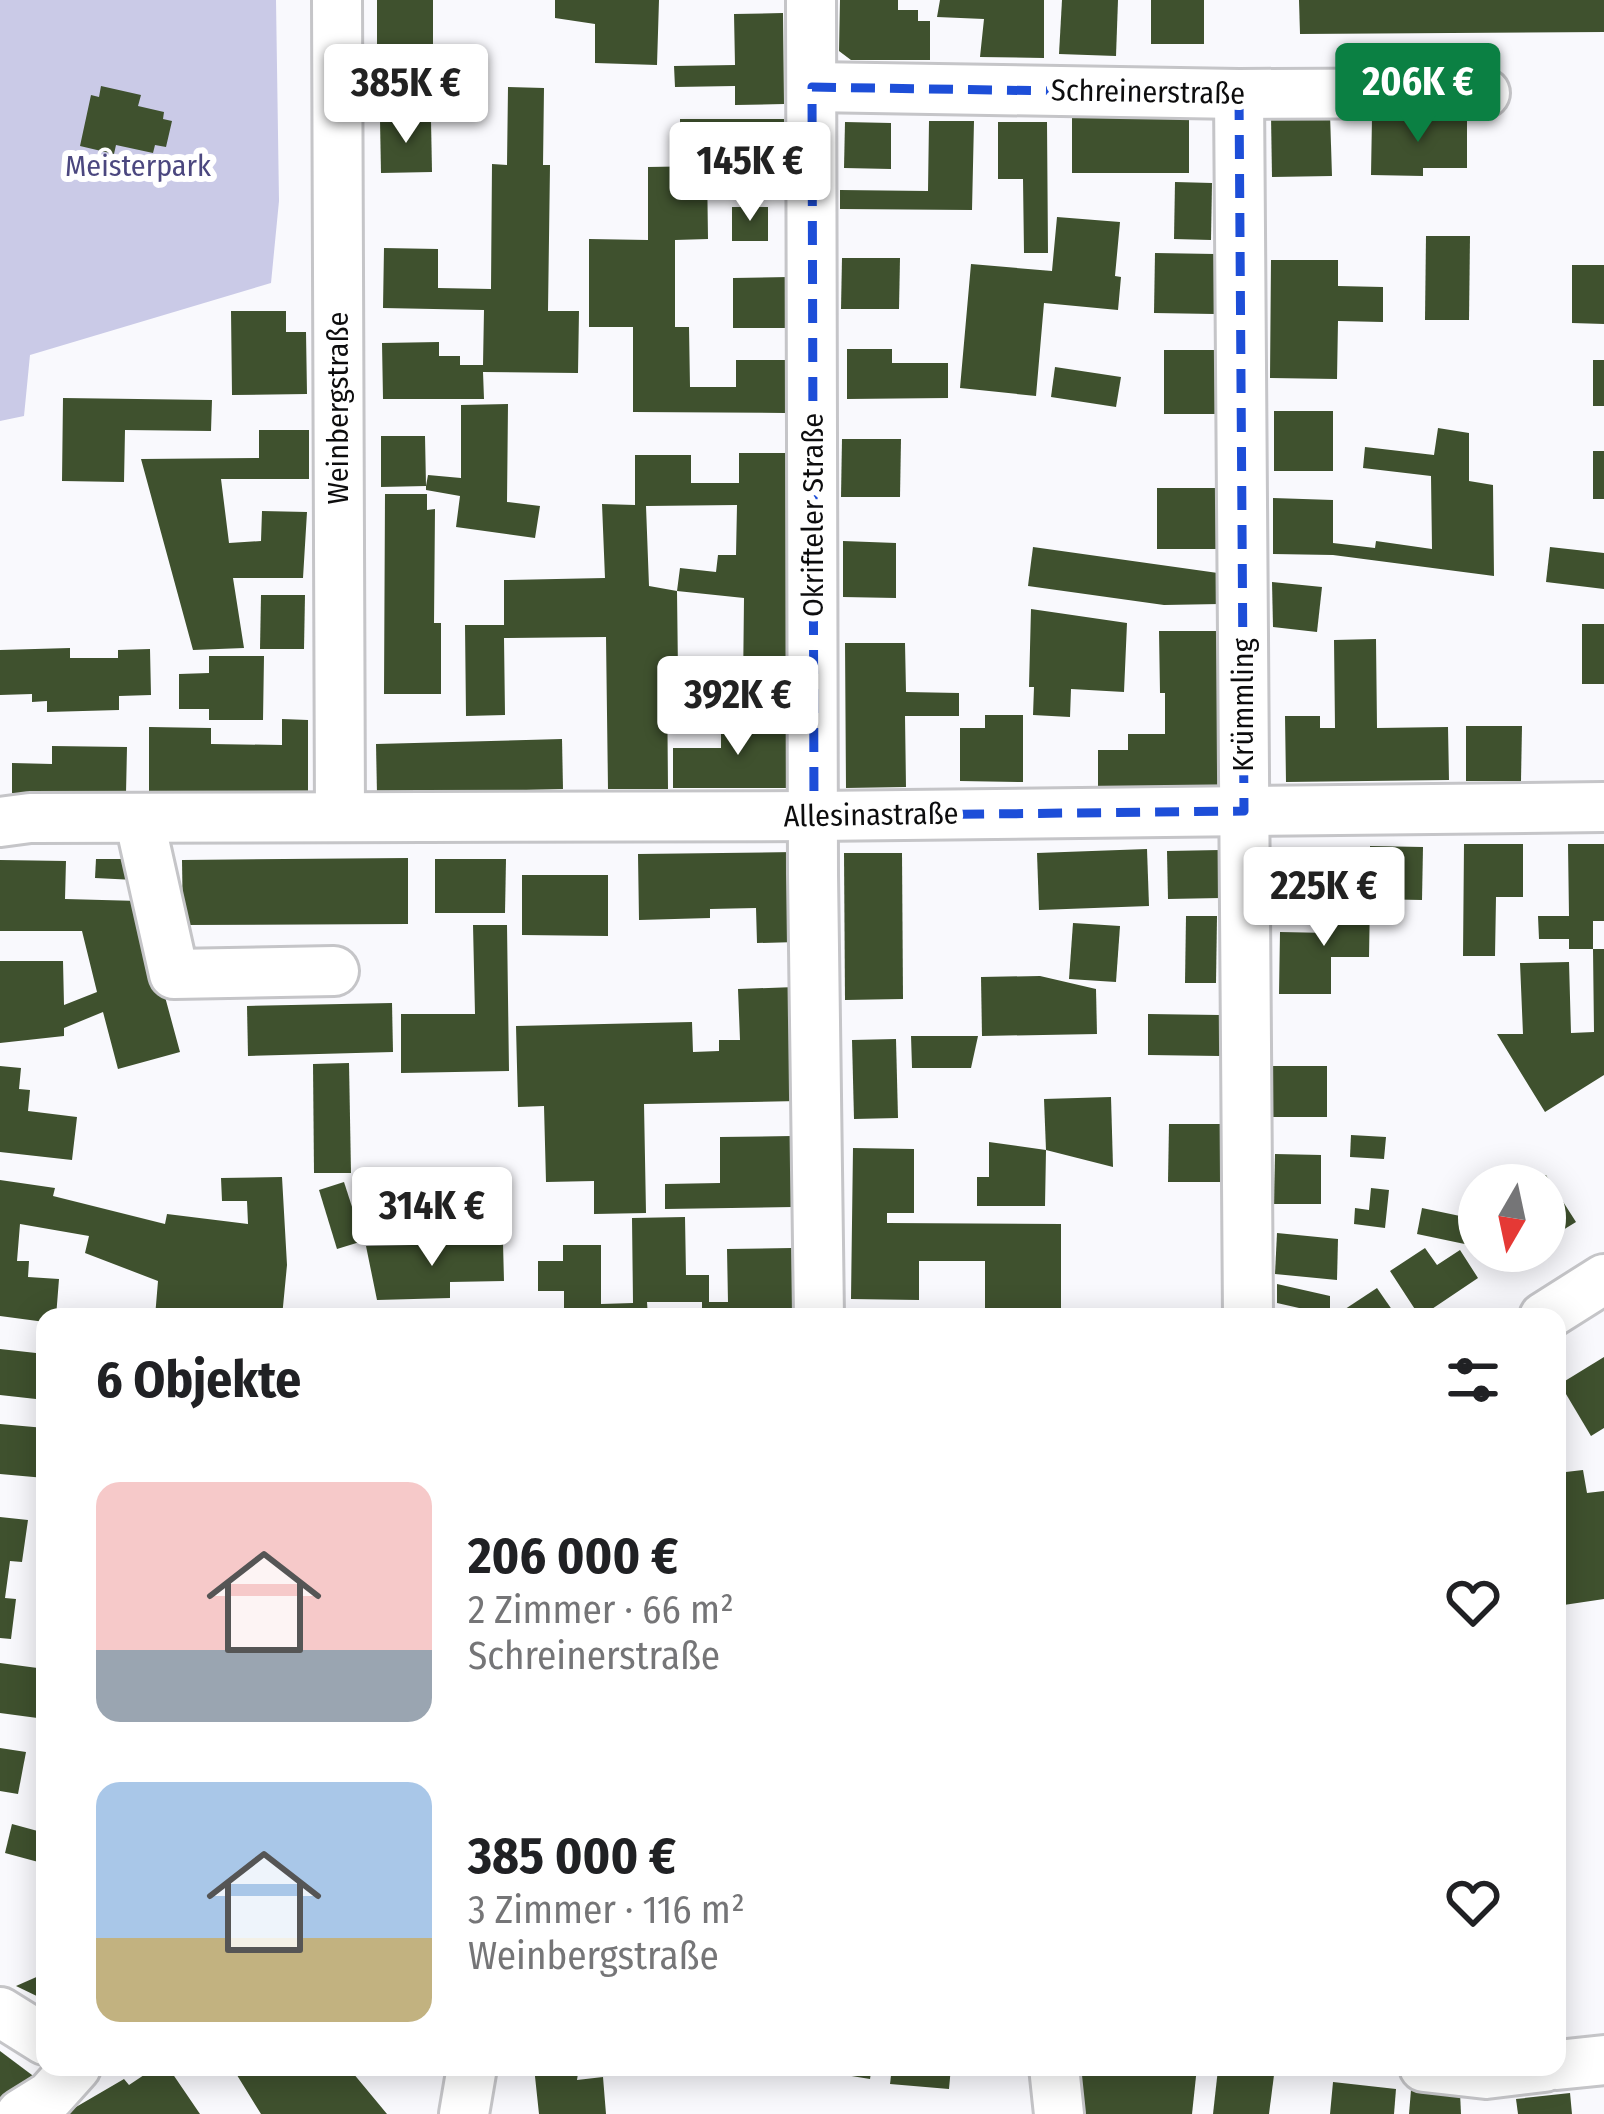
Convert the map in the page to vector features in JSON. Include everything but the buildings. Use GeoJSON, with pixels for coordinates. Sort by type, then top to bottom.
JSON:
{"type":"FeatureCollection","features":[{"type":"Feature","properties":{"kind":"street","name":"Weinbergstraße"},"geometry":{"type":"LineString","coordinates":[[337,0],[340,816]]}},
{"type":"Feature","properties":{"kind":"street","name":"Okrifteler Straße"},"geometry":{"type":"LineString","coordinates":[[811,0],[819,1308]]}},
{"type":"Feature","properties":{"kind":"street","name":"Schreinerstraße"},"geometry":{"type":"LineString","coordinates":[[812,87],[1485,93]]}},
{"type":"Feature","properties":{"kind":"street","name":"Krümmling"},"geometry":{"type":"LineString","coordinates":[[1239,94],[1248,1308]]}},
{"type":"Feature","properties":{"kind":"street","name":"Allesinastraße"},"geometry":{"type":"LineString","coordinates":[[0,822],[1604,807]]}},
{"type":"Feature","properties":{"kind":"street"},"geometry":{"type":"LineString","coordinates":[[139,818],[174,974],[334,971]]}},
{"type":"Feature","properties":{"kind":"street"},"geometry":{"type":"LineString","coordinates":[[1558,1308],[1604,1279]]}},
{"type":"Feature","properties":{"kind":"street"},"geometry":{"type":"LineString","coordinates":[[0,2012],[36,2034]]}},
{"type":"Feature","properties":{"kind":"street"},"geometry":{"type":"LineString","coordinates":[[1566,2065],[1604,2060]]}},
{"type":"Feature","properties":{"kind":"street"},"geometry":{"type":"LineString","coordinates":[[21,2114],[50,2096],[68,2076]]}},
{"type":"Feature","properties":{"kind":"street"},"geometry":{"type":"LineString","coordinates":[[464,2114],[470,2076]]}},
{"type":"Feature","properties":{"kind":"street"},"geometry":{"type":"LineString","coordinates":[[1055,2076],[1059,2114]]}},
{"type":"Feature","properties":{"kind":"street"},"geometry":{"type":"LineString","coordinates":[[1456,2076],[1487,2085]]}},
{"type":"Feature","properties":{"kind":"highlighted area"},"geometry":{"type":"Polygon","coordinates":[[[812,87],[1239,94],[1244,811],[814,816],[812,87]]]}},
{"type":"Feature","properties":{"kind":"green space","name":"Meisterpark"},"geometry":{"type":"Polygon","coordinates":[[[0,0],[276,0],[279,201],[271,283],[30,355],[24,416],[0,421],[0,0]]]}}]}
